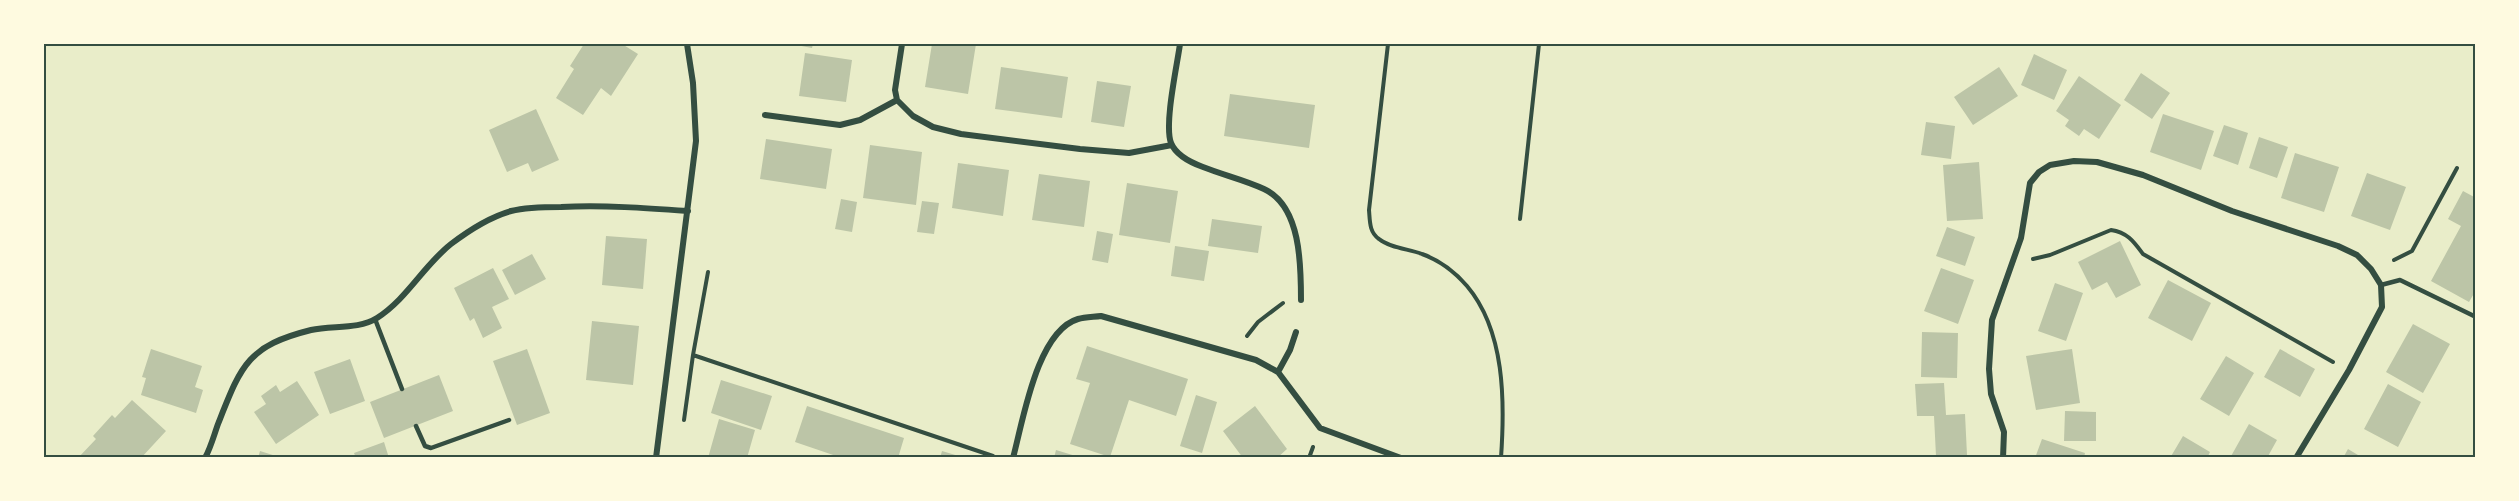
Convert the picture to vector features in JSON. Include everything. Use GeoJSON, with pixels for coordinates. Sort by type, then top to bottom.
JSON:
{"type":"FeatureCollection","features":[{"type":"Feature","properties":{"kind":"street"},"geometry":{"type":"LineString","coordinates":[[656,458],[696,141],[693,83],[687,44]]}},
{"type":"Feature","properties":{"kind":"street"},"geometry":{"type":"LineString","coordinates":[[902,44],[895,90],[897,100],[913,116],[933,127],[961,134],[1129,153],[1172,144]]}},
{"type":"Feature","properties":{"kind":"street"},"geometry":{"type":"LineString","coordinates":[[1180,44],[1168,128],[1172,144],[1189,162],[1265,189],[1277,197],[1285,209],[1298,241],[1301,300]]}},
{"type":"Feature","properties":{"kind":"street"},"geometry":{"type":"LineString","coordinates":[[765,115],[840,124],[860,120],[897,100]]}},
{"type":"Feature","properties":{"kind":"street"},"geometry":{"type":"LineString","coordinates":[[2003,458],[2004,432],[1991,394],[1992,320],[2021,238],[2030,183],[2039,172],[2060,161],[2097,162],[2143,175],[2232,211],[2338,246],[2357,255],[2371,269],[2381,285],[2382,307],[2349,370],[2327,403],[2296,458]]}},
{"type":"Feature","properties":{"kind":"street"},"geometry":{"type":"LineString","coordinates":[[205,458],[234,383],[249,359],[263,347],[284,337],[316,329],[363,324],[375,319],[394,304],[450,245],[484,222],[511,211],[608,205],[688,211]]}},
{"type":"Feature","properties":{"kind":"street"},"geometry":{"type":"LineString","coordinates":[[1013,458],[1038,363],[1049,343],[1076,319],[1101,316],[1256,360],[1278,372],[1320,428],[1401,458]]}},
{"type":"Feature","properties":{"kind":"street"},"geometry":{"type":"LineString","coordinates":[[1278,372],[1296,332]]}},
{"type":"Feature","properties":{"kind":"lane"},"geometry":{"type":"LineString","coordinates":[[2381,285],[2400,280],[2475,317]]}},
{"type":"Feature","properties":{"kind":"lane"},"geometry":{"type":"LineString","coordinates":[[375,319],[402,389]]}},
{"type":"Feature","properties":{"kind":"lane"},"geometry":{"type":"LineString","coordinates":[[416,426],[425,446],[431,448],[509,420]]}},
{"type":"Feature","properties":{"kind":"path"},"geometry":{"type":"LineString","coordinates":[[1388,44],[1369,210],[1370,226],[1379,239],[1423,254],[1448,268],[1467,286],[1490,325],[1498,362],[1503,408],[1501,458]]}},
{"type":"Feature","properties":{"kind":"path"},"geometry":{"type":"LineString","coordinates":[[1520,219],[1539,44]]}},
{"type":"Feature","properties":{"kind":"path"},"geometry":{"type":"LineString","coordinates":[[2371,269],[2412,251],[2457,168]]}},
{"type":"Feature","properties":{"kind":"path"},"geometry":{"type":"LineString","coordinates":[[2016,254],[2038,259],[2095,235],[2110,230],[2121,231],[2143,254],[2349,370]]}},
{"type":"Feature","properties":{"kind":"path"},"geometry":{"type":"LineString","coordinates":[[683,423],[708,272]]}},
{"type":"Feature","properties":{"kind":"path"},"geometry":{"type":"LineString","coordinates":[[1233,355],[1258,322],[1301,291]]}},
{"type":"Feature","properties":{"kind":"path"},"geometry":{"type":"LineString","coordinates":[[693,355],[996,458]]}},
{"type":"Feature","properties":{"kind":"building"},"geometry":{"type":"Polygon","coordinates":[[[584,44],[622,44],[638,54],[611,96],[601,88],[583,115],[556,98],[574,69],[570,66],[584,44]]]}},
{"type":"Feature","properties":{"kind":"building"},"geometry":{"type":"Polygon","coordinates":[[[791,44],[813,44],[812,48],[791,44]]]}},
{"type":"Feature","properties":{"kind":"building"},"geometry":{"type":"Polygon","coordinates":[[[932,44],[976,44],[968,94],[925,87],[932,44]]]}},
{"type":"Feature","properties":{"kind":"building"},"geometry":{"type":"Polygon","coordinates":[[[805,53],[852,60],[846,102],[799,96],[805,53]]]}},
{"type":"Feature","properties":{"kind":"building"},"geometry":{"type":"Polygon","coordinates":[[[2034,54],[2067,70],[2054,100],[2021,85],[2034,54]]]}},
{"type":"Feature","properties":{"kind":"building"},"geometry":{"type":"Polygon","coordinates":[[[1001,67],[1068,77],[1062,118],[995,109],[1001,67]]]}},
{"type":"Feature","properties":{"kind":"building"},"geometry":{"type":"Polygon","coordinates":[[[1999,67],[2018,96],[1973,125],[1954,97],[1999,67]]]}},
{"type":"Feature","properties":{"kind":"building"},"geometry":{"type":"Polygon","coordinates":[[[2141,73],[2170,93],[2152,119],[2124,100],[2141,73]]]}},
{"type":"Feature","properties":{"kind":"building"},"geometry":{"type":"Polygon","coordinates":[[[2079,76],[2121,105],[2099,139],[2084,129],[2079,136],[2065,126],[2069,120],[2056,111],[2079,76]]]}},
{"type":"Feature","properties":{"kind":"building"},"geometry":{"type":"Polygon","coordinates":[[[1097,81],[1131,86],[1124,127],[1091,122],[1097,81]]]}},
{"type":"Feature","properties":{"kind":"building"},"geometry":{"type":"Polygon","coordinates":[[[1230,94],[1315,105],[1309,148],[1224,136],[1230,94]]]}},
{"type":"Feature","properties":{"kind":"building"},"geometry":{"type":"Polygon","coordinates":[[[536,109],[559,160],[532,172],[528,163],[507,172],[489,130],[536,109]]]}},
{"type":"Feature","properties":{"kind":"building"},"geometry":{"type":"Polygon","coordinates":[[[2163,114],[2214,131],[2201,170],[2150,152],[2163,114]]]}},
{"type":"Feature","properties":{"kind":"building"},"geometry":{"type":"Polygon","coordinates":[[[1926,122],[1955,126],[1951,159],[1921,155],[1926,122]]]}},
{"type":"Feature","properties":{"kind":"building"},"geometry":{"type":"Polygon","coordinates":[[[2224,125],[2248,133],[2238,165],[2213,156],[2224,125]]]}},
{"type":"Feature","properties":{"kind":"building"},"geometry":{"type":"Polygon","coordinates":[[[2259,137],[2288,147],[2277,178],[2249,168],[2259,137]]]}},
{"type":"Feature","properties":{"kind":"building"},"geometry":{"type":"Polygon","coordinates":[[[766,139],[832,149],[826,189],[760,179],[766,139]]]}},
{"type":"Feature","properties":{"kind":"building"},"geometry":{"type":"Polygon","coordinates":[[[870,145],[922,152],[916,205],[863,198],[870,145]]]}},
{"type":"Feature","properties":{"kind":"building"},"geometry":{"type":"Polygon","coordinates":[[[2295,153],[2339,167],[2324,212],[2281,198],[2295,153]]]}},
{"type":"Feature","properties":{"kind":"building"},"geometry":{"type":"Polygon","coordinates":[[[1979,162],[1983,219],[1947,221],[1943,165],[1979,162]]]}},
{"type":"Feature","properties":{"kind":"building"},"geometry":{"type":"Polygon","coordinates":[[[958,163],[1009,170],[1003,216],[952,208],[958,163]]]}},
{"type":"Feature","properties":{"kind":"building"},"geometry":{"type":"Polygon","coordinates":[[[2367,173],[2406,187],[2390,230],[2351,216],[2367,173]]]}},
{"type":"Feature","properties":{"kind":"building"},"geometry":{"type":"Polygon","coordinates":[[[1039,174],[1090,181],[1084,227],[1032,220],[1039,174]]]}},
{"type":"Feature","properties":{"kind":"building"},"geometry":{"type":"Polygon","coordinates":[[[1127,183],[1178,191],[1170,243],[1119,235],[1127,183]]]}},
{"type":"Feature","properties":{"kind":"building"},"geometry":{"type":"Polygon","coordinates":[[[2463,191],[2476,198],[2476,290],[2469,302],[2431,281],[2461,226],[2448,219],[2463,191]]]}},
{"type":"Feature","properties":{"kind":"building"},"geometry":{"type":"Polygon","coordinates":[[[841,199],[857,202],[852,232],[835,229],[841,199]]]}},
{"type":"Feature","properties":{"kind":"building"},"geometry":{"type":"Polygon","coordinates":[[[922,201],[939,203],[934,234],[917,232],[922,201]]]}},
{"type":"Feature","properties":{"kind":"building"},"geometry":{"type":"Polygon","coordinates":[[[1212,219],[1262,226],[1258,253],[1208,246],[1212,219]]]}},
{"type":"Feature","properties":{"kind":"building"},"geometry":{"type":"Polygon","coordinates":[[[1947,227],[1975,237],[1965,266],[1936,256],[1947,227]]]}},
{"type":"Feature","properties":{"kind":"building"},"geometry":{"type":"Polygon","coordinates":[[[1097,231],[1113,234],[1108,263],[1092,260],[1097,231]]]}},
{"type":"Feature","properties":{"kind":"building"},"geometry":{"type":"Polygon","coordinates":[[[606,236],[647,239],[643,289],[602,285],[606,236]]]}},
{"type":"Feature","properties":{"kind":"building"},"geometry":{"type":"Polygon","coordinates":[[[2120,241],[2141,285],[2116,298],[2107,282],[2092,290],[2078,262],[2120,241]]]}},
{"type":"Feature","properties":{"kind":"building"},"geometry":{"type":"Polygon","coordinates":[[[1175,246],[1209,251],[1204,281],[1171,276],[1175,246]]]}},
{"type":"Feature","properties":{"kind":"building"},"geometry":{"type":"Polygon","coordinates":[[[532,254],[546,279],[515,295],[502,270],[532,254]]]}},
{"type":"Feature","properties":{"kind":"building"},"geometry":{"type":"Polygon","coordinates":[[[493,268],[509,299],[492,307],[502,328],[483,338],[474,318],[470,321],[454,288],[493,268]]]}},
{"type":"Feature","properties":{"kind":"building"},"geometry":{"type":"Polygon","coordinates":[[[1941,268],[1974,280],[1958,324],[1924,311],[1941,268]]]}},
{"type":"Feature","properties":{"kind":"building"},"geometry":{"type":"Polygon","coordinates":[[[2168,280],[2211,303],[2192,341],[2148,318],[2168,280]]]}},
{"type":"Feature","properties":{"kind":"building"},"geometry":{"type":"Polygon","coordinates":[[[2055,283],[2083,293],[2066,341],[2038,331],[2055,283]]]}},
{"type":"Feature","properties":{"kind":"building"},"geometry":{"type":"Polygon","coordinates":[[[592,321],[639,326],[633,385],[586,380],[592,321]]]}},
{"type":"Feature","properties":{"kind":"building"},"geometry":{"type":"Polygon","coordinates":[[[2413,324],[2450,344],[2423,393],[2386,372],[2413,324]]]}},
{"type":"Feature","properties":{"kind":"building"},"geometry":{"type":"Polygon","coordinates":[[[1922,332],[1958,333],[1957,378],[1921,377],[1922,332]]]}},
{"type":"Feature","properties":{"kind":"building"},"geometry":{"type":"Polygon","coordinates":[[[1087,346],[1188,379],[1176,416],[1129,400],[1110,457],[1070,444],[1090,383],[1076,379],[1087,346]]]}},
{"type":"Feature","properties":{"kind":"building"},"geometry":{"type":"Polygon","coordinates":[[[151,349],[202,366],[195,387],[203,390],[196,413],[141,395],[146,378],[142,377],[151,349]]]}},
{"type":"Feature","properties":{"kind":"building"},"geometry":{"type":"Polygon","coordinates":[[[527,349],[550,413],[517,425],[493,361],[527,349]]]}},
{"type":"Feature","properties":{"kind":"building"},"geometry":{"type":"Polygon","coordinates":[[[2072,349],[2080,403],[2036,410],[2026,356],[2072,349]]]}},
{"type":"Feature","properties":{"kind":"building"},"geometry":{"type":"Polygon","coordinates":[[[2280,349],[2315,369],[2300,397],[2264,377],[2280,349]]]}},
{"type":"Feature","properties":{"kind":"building"},"geometry":{"type":"Polygon","coordinates":[[[2226,356],[2254,373],[2229,416],[2200,399],[2226,356]]]}},
{"type":"Feature","properties":{"kind":"building"},"geometry":{"type":"Polygon","coordinates":[[[350,359],[365,401],[330,414],[314,372],[350,359]]]}},
{"type":"Feature","properties":{"kind":"building"},"geometry":{"type":"Polygon","coordinates":[[[439,375],[453,411],[384,438],[370,402],[439,375]]]}},
{"type":"Feature","properties":{"kind":"building"},"geometry":{"type":"Polygon","coordinates":[[[721,380],[772,396],[761,430],[711,413],[721,380]]]}},
{"type":"Feature","properties":{"kind":"building"},"geometry":{"type":"Polygon","coordinates":[[[297,381],[319,415],[276,444],[254,412],[266,404],[261,396],[276,385],[280,392],[297,381]]]}},
{"type":"Feature","properties":{"kind":"building"},"geometry":{"type":"Polygon","coordinates":[[[1944,383],[1946,415],[1965,414],[1967,455],[1936,456],[1934,416],[1917,416],[1915,384],[1944,383]]]}},
{"type":"Feature","properties":{"kind":"building"},"geometry":{"type":"Polygon","coordinates":[[[2388,384],[2421,402],[2398,447],[2364,429],[2388,384]]]}},
{"type":"Feature","properties":{"kind":"building"},"geometry":{"type":"Polygon","coordinates":[[[1196,395],[1217,402],[1202,453],[1180,446],[1196,395]]]}},
{"type":"Feature","properties":{"kind":"building"},"geometry":{"type":"Polygon","coordinates":[[[132,400],[166,431],[141,458],[78,458],[96,439],[93,436],[112,415],[115,418],[132,400]]]}},
{"type":"Feature","properties":{"kind":"building"},"geometry":{"type":"Polygon","coordinates":[[[807,406],[904,438],[898,458],[842,458],[795,442],[807,406]]]}},
{"type":"Feature","properties":{"kind":"building"},"geometry":{"type":"Polygon","coordinates":[[[1255,406],[1287,449],[1277,458],[1243,458],[1223,431],[1255,406]]]}},
{"type":"Feature","properties":{"kind":"building"},"geometry":{"type":"Polygon","coordinates":[[[2065,411],[2096,412],[2096,441],[2064,441],[2065,411]]]}},
{"type":"Feature","properties":{"kind":"building"},"geometry":{"type":"Polygon","coordinates":[[[719,419],[755,430],[747,458],[708,458],[719,419]]]}},
{"type":"Feature","properties":{"kind":"building"},"geometry":{"type":"Polygon","coordinates":[[[2249,424],[2277,440],[2267,458],[2230,458],[2249,424]]]}},
{"type":"Feature","properties":{"kind":"building"},"geometry":{"type":"Polygon","coordinates":[[[2183,436],[2210,452],[2207,458],[2170,458],[2183,436]]]}},
{"type":"Feature","properties":{"kind":"building"},"geometry":{"type":"Polygon","coordinates":[[[2042,439],[2085,453],[2084,458],[2035,458],[2042,439]]]}},
{"type":"Feature","properties":{"kind":"building"},"geometry":{"type":"Polygon","coordinates":[[[384,442],[389,458],[356,458],[354,453],[384,442]]]}},
{"type":"Feature","properties":{"kind":"building"},"geometry":{"type":"Polygon","coordinates":[[[2348,449],[2363,458],[2343,458],[2348,449]]]}},
{"type":"Feature","properties":{"kind":"building"},"geometry":{"type":"Polygon","coordinates":[[[1056,450],[1079,457],[1079,458],[1054,458],[1056,450]]]}},
{"type":"Feature","properties":{"kind":"building"},"geometry":{"type":"Polygon","coordinates":[[[260,451],[279,457],[279,458],[258,458],[260,451]]]}},
{"type":"Feature","properties":{"kind":"building"},"geometry":{"type":"Polygon","coordinates":[[[942,451],[962,457],[962,458],[940,458],[942,451]]]}}]}
